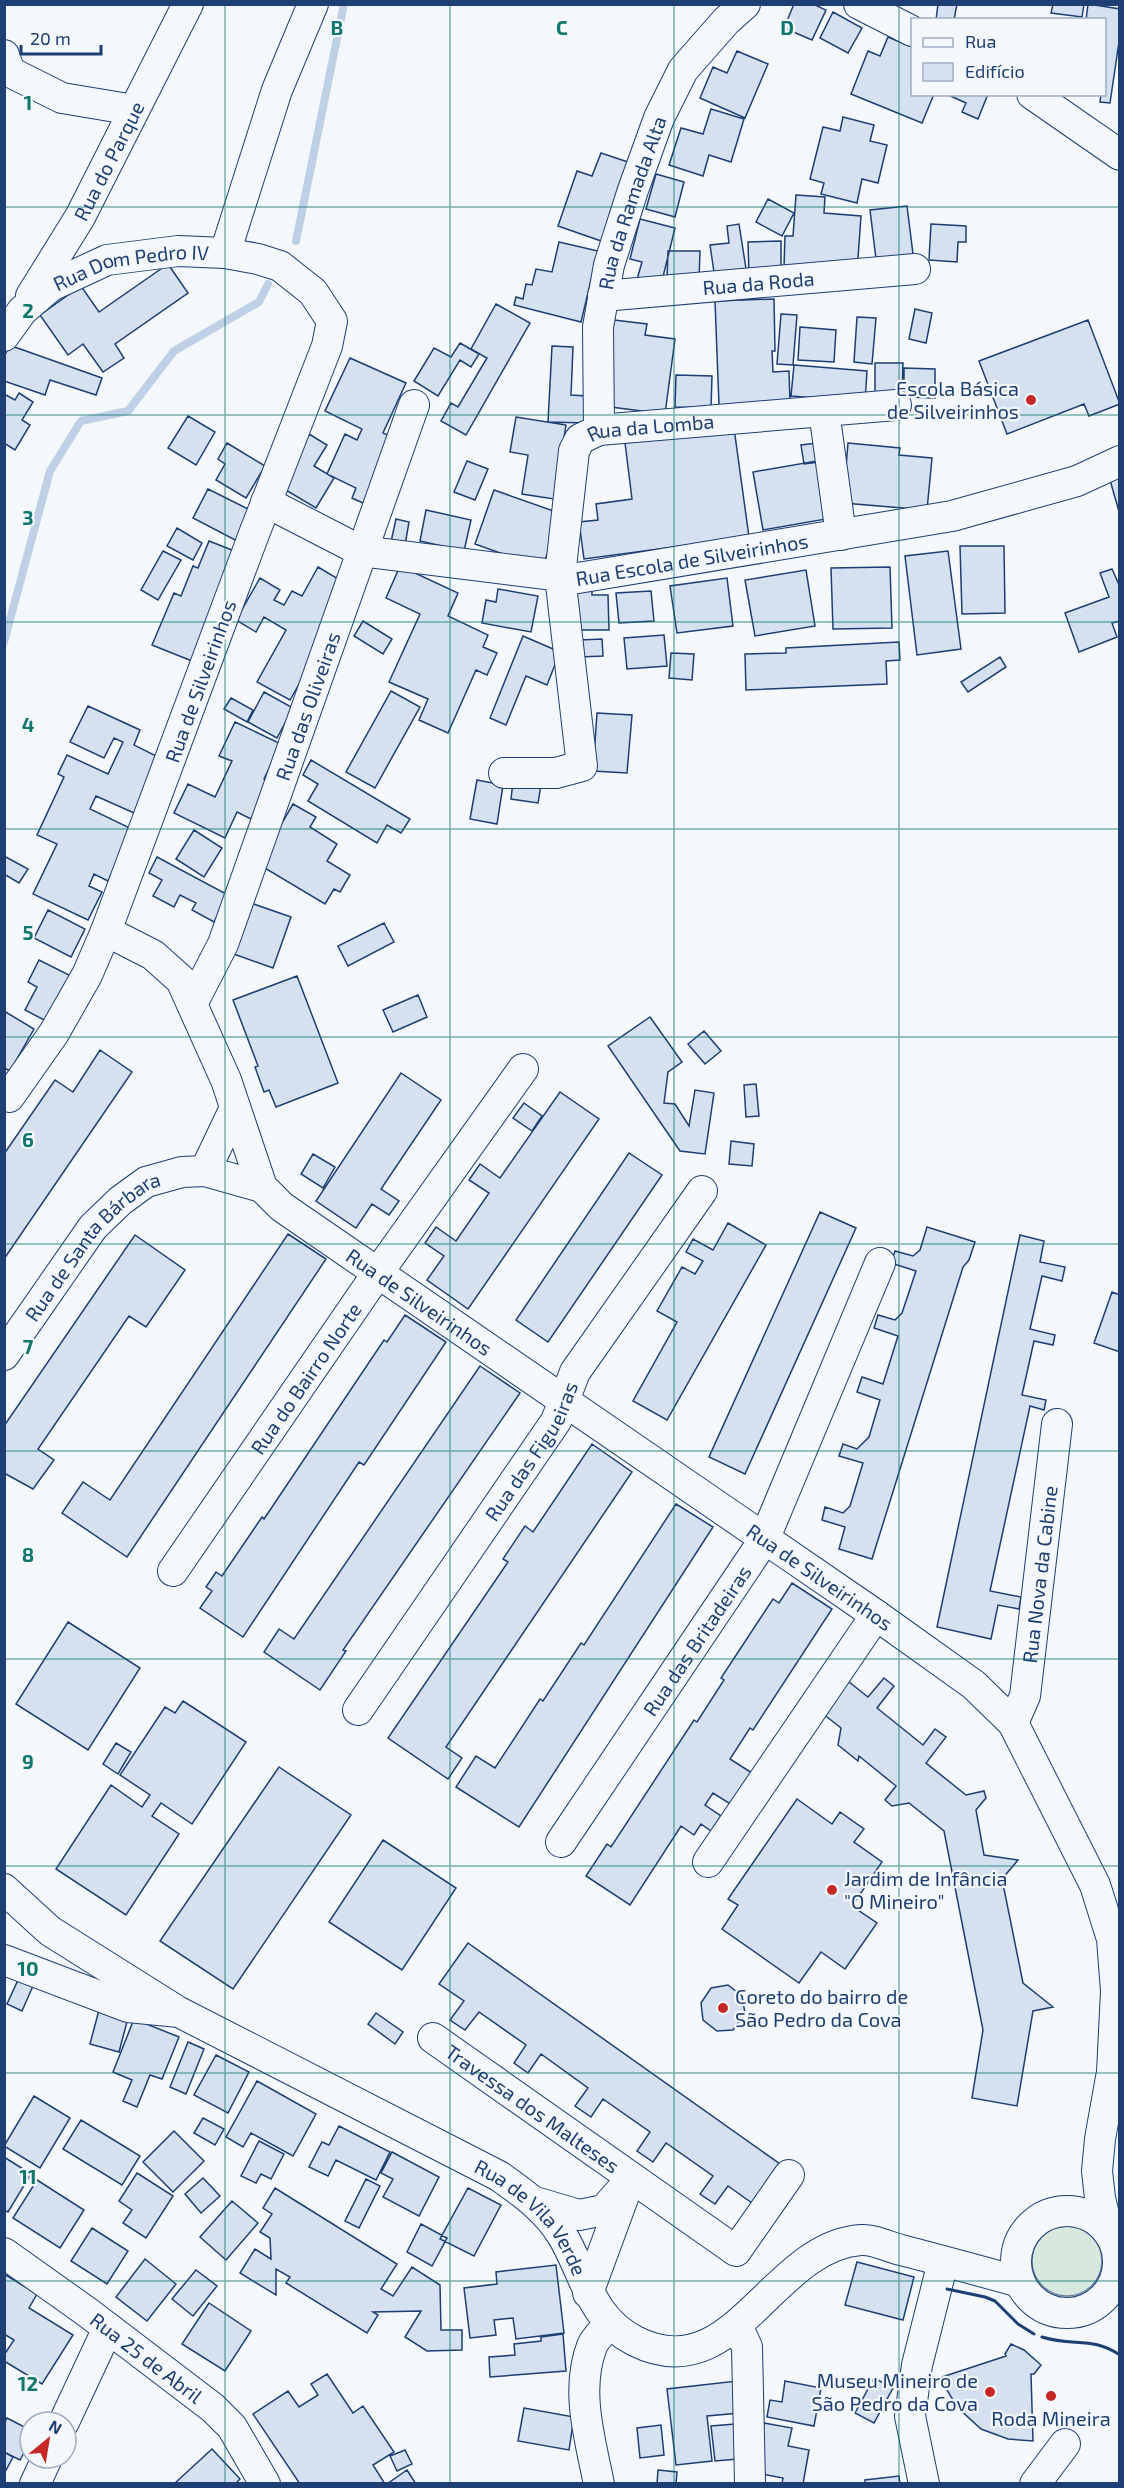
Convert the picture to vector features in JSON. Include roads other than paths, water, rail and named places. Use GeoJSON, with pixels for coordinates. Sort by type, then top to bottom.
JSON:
{"type":"FeatureCollection","features":[{"type":"Feature","properties":{"kind":"street","name":"Rua do Parque"},"geometry":{"type":"LineString","coordinates":[[22,311],[80,217],[188,4]]}},
{"type":"Feature","properties":{"kind":"street"},"geometry":{"type":"LineString","coordinates":[[225,253],[277,90],[313,4]]}},
{"type":"Feature","properties":{"kind":"street","name":"Rua da Ramada Alta"},"geometry":{"type":"LineString","coordinates":[[599,430],[598,327],[603,296],[609,265],[659,118],[683,70],[726,21],[745,4]]}},
{"type":"Feature","properties":{"kind":"street"},"geometry":{"type":"LineString","coordinates":[[859,4],[911,30]]}},
{"type":"Feature","properties":{"kind":"street"},"geometry":{"type":"LineString","coordinates":[[4,55],[10,72],[62,99],[134,110]]}},
{"type":"Feature","properties":{"kind":"street"},"geometry":{"type":"LineString","coordinates":[[1035,96],[1119,155]]}},
{"type":"Feature","properties":{"kind":"street","name":"Rua Dom Pedro IV"},"geometry":{"type":"LineString","coordinates":[[4,336],[22,311],[51,286],[107,260],[178,251],[225,253],[280,266]]}},
{"type":"Feature","properties":{"kind":"street","name":"Rua de Silveirinhos"},"geometry":{"type":"LineString","coordinates":[[9,1097],[54,1033],[87,975],[106,931],[266,502],[327,346],[332,321],[313,292],[280,266]]}},
{"type":"Feature","properties":{"kind":"street","name":"Rua da Roda"},"geometry":{"type":"LineString","coordinates":[[603,296],[915,269]]}},
{"type":"Feature","properties":{"kind":"street","name":"Rua das Oliveiras"},"geometry":{"type":"LineString","coordinates":[[192,1004],[223,944],[414,405]]}},
{"type":"Feature","properties":{"kind":"street","name":"Rua da Lomba"},"geometry":{"type":"LineString","coordinates":[[504,773],[556,773],[582,766],[560,576],[574,450],[580,439],[599,430],[896,405]]}},
{"type":"Feature","properties":{"kind":"street"},"geometry":{"type":"LineString","coordinates":[[824,411],[841,535]]}},
{"type":"Feature","properties":{"kind":"street","name":"Rua Escola de Silveirinhos"},"geometry":{"type":"LineString","coordinates":[[266,502],[361,551],[578,578],[952,516],[1077,481],[1119,461]]}},
{"type":"Feature","properties":{"kind":"street"},"geometry":{"type":"LineString","coordinates":[[106,931],[153,955],[181,980],[226,1080],[262,1187]]}},
{"type":"Feature","properties":{"kind":"street","name":"Rua do Bairro Norte"},"geometry":{"type":"LineString","coordinates":[[173,1571],[377,1274],[523,1069]]}},
{"type":"Feature","properties":{"kind":"street"},"geometry":{"type":"LineString","coordinates":[[205,1171],[235,1108]]}},
{"type":"Feature","properties":{"kind":"street","name":"Rua de Santa Bárbara"},"geometry":{"type":"LineString","coordinates":[[4,1355],[93,1227],[120,1201],[146,1182],[183,1172],[205,1171],[262,1187]]}},
{"type":"Feature","properties":{"kind":"street","name":"Rua de Silveirinhos"},"geometry":{"type":"LineString","coordinates":[[262,1187],[282,1207],[377,1274],[876,1615],[974,1685],[1013,1723],[1095,1885],[1112,1939],[1116,1991],[1112,2072],[1100,2139],[1097,2171],[1100,2198],[1108,2232]]}},
{"type":"Feature","properties":{"kind":"street","name":"Rua das Figueiras"},"geometry":{"type":"LineString","coordinates":[[357,1710],[556,1421],[574,1372],[702,1191]]}},
{"type":"Feature","properties":{"kind":"street","name":"Rua das Britadeiras"},"geometry":{"type":"LineString","coordinates":[[561,1842],[764,1540],[880,1263]]}},
{"type":"Feature","properties":{"kind":"street","name":"Rua Nova da Cabine"},"geometry":{"type":"LineString","coordinates":[[1013,1723],[1025,1696],[1057,1424]]}},
{"type":"Feature","properties":{"kind":"street"},"geometry":{"type":"LineString","coordinates":[[708,1862],[876,1615]]}},
{"type":"Feature","properties":{"kind":"street"},"geometry":{"type":"LineString","coordinates":[[4,1889],[50,1931],[179,2012]]}},
{"type":"Feature","properties":{"kind":"street","name":"Rua de Vila Verde"},"geometry":{"type":"LineString","coordinates":[[4,1960],[128,2007],[179,2012],[499,2176],[535,2202],[562,2235],[588,2293],[609,2324],[636,2342],[669,2351],[705,2347],[748,2317],[790,2272],[823,2250],[862,2240],[1020,2282]]}},
{"type":"Feature","properties":{"kind":"street","name":"Travessa dos Malteses"},"geometry":{"type":"LineString","coordinates":[[433,2038],[630,2179],[736,2251],[789,2175]]}},
{"type":"Feature","properties":{"kind":"street","name":"Rua de Silveirinhos"},"geometry":{"type":"LineString","coordinates":[[1053,2212],[1075,2195],[1092,2162],[1100,2139]]}},
{"type":"Feature","properties":{"kind":"street","name":"Travessa dos Malteses"},"geometry":{"type":"LineString","coordinates":[[535,2202],[579,2215],[604,2210],[630,2179]]}},
{"type":"Feature","properties":{"kind":"street","name":"Travessa dos Malteses"},"geometry":{"type":"LineString","coordinates":[[588,2293],[630,2179]]}},
{"type":"Feature","properties":{"kind":"street"},"geometry":{"type":"LineString","coordinates":[[1072,2211],[1089,2216],[1108,2232],[1115,2246],[1118,2263],[1113,2298],[1073,2313],[1055,2312],[1036,2303],[1023,2289],[1016,2269],[1017,2249],[1026,2230],[1044,2216],[1053,2212],[1072,2211]]}},
{"type":"Feature","properties":{"kind":"street","name":"Rua 25 de Abril"},"geometry":{"type":"LineString","coordinates":[[4,2253],[213,2408],[232,2427],[265,2484]]}},
{"type":"Feature","properties":{"kind":"street"},"geometry":{"type":"LineString","coordinates":[[924,2484],[910,2416],[917,2366],[943,2262]]}},
{"type":"Feature","properties":{"kind":"street"},"geometry":{"type":"LineString","coordinates":[[599,2484],[584,2404],[586,2368],[593,2344],[609,2324]]}},
{"type":"Feature","properties":{"kind":"street"},"geometry":{"type":"LineString","coordinates":[[737,2325],[747,2347],[750,2483]]}},
{"type":"Feature","properties":{"kind":"street"},"geometry":{"type":"LineString","coordinates":[[69,2410],[108,2328]]}},
{"type":"Feature","properties":{"kind":"street"},"geometry":{"type":"LineString","coordinates":[[1035,2484],[1065,2444]]}},
{"type":"Feature","properties":{"kind":"street"},"geometry":{"type":"LineString","coordinates":[[35,2484],[41,2470]]}},
{"type":"Feature","properties":{"kind":"waterway"},"geometry":{"type":"LineString","coordinates":[[296,241],[344,4]]}},
{"type":"Feature","properties":{"kind":"waterway"},"geometry":{"type":"LineString","coordinates":[[4,642],[50,471],[81,421],[128,411],[174,351],[259,302],[268,284]]}},
{"type":"Feature","properties":{"kind":"place","name":"Escola Básica de Silveirinhos"},"geometry":{"type":"Point","coordinates":[1031,400]}},
{"type":"Feature","properties":{"kind":"place","name":"Jardim de Infância \"O Mineiro\""},"geometry":{"type":"Point","coordinates":[832,1890]}},
{"type":"Feature","properties":{"kind":"place","name":"Coreto do bairro de São Pedro da Cova"},"geometry":{"type":"Point","coordinates":[723,2008]}},
{"type":"Feature","properties":{"kind":"place","name":"Museu Mineiro de São Pedro da Cova"},"geometry":{"type":"Point","coordinates":[990,2392]}},
{"type":"Feature","properties":{"kind":"place","name":"Roda Mineira"},"geometry":{"type":"Point","coordinates":[1051,2396]}}]}
